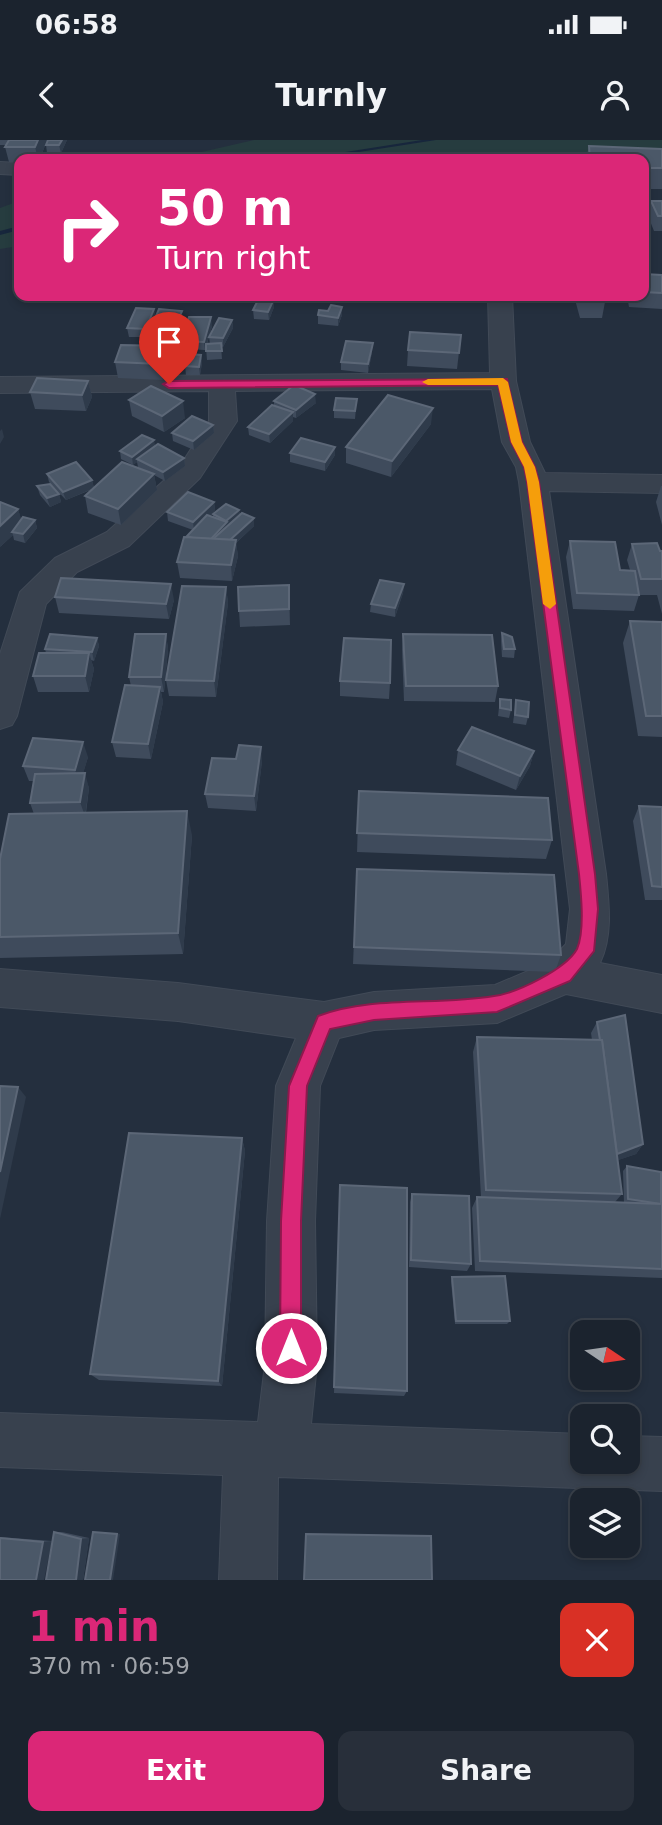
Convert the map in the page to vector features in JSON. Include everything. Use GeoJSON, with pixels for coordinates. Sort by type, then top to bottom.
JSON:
{"type":"FeatureCollection","features":[{"type":"Feature","properties":{"kind":"street"},"geometry":{"type":"LineString","coordinates":[[0,988],[178,1002],[324,1022],[374,1012],[497,1004],[564,975],[585,951],[590,909],[533,482],[530,467],[516,442],[503,382],[500,301]]}},
{"type":"Feature","properties":{"kind":"street"},"geometry":{"type":"LineString","coordinates":[[0,385],[503,382]]}},
{"type":"Feature","properties":{"kind":"street"},"geometry":{"type":"LineString","coordinates":[[0,716],[31,600],[66,565],[118,539],[190,472],[223,421],[222,384]]}},
{"type":"Feature","properties":{"kind":"street"},"geometry":{"type":"LineString","coordinates":[[533,482],[662,484]]}},
{"type":"Feature","properties":{"kind":"street"},"geometry":{"type":"LineString","coordinates":[[564,975],[662,994]]}},
{"type":"Feature","properties":{"kind":"street"},"geometry":{"type":"LineString","coordinates":[[248,1580],[266,1450],[291,1364],[291,1221],[298,1086],[324,1022]]}},
{"type":"Feature","properties":{"kind":"street"},"geometry":{"type":"LineString","coordinates":[[0,1440],[662,1464]]}},
{"type":"Feature","properties":{"kind":"green space"},"geometry":{"type":"Polygon","coordinates":[[[254,140],[662,140],[662,154],[193,154],[254,140]]]}},
{"type":"Feature","properties":{"kind":"green space"},"geometry":{"type":"Polygon","coordinates":[[[14,203],[14,247],[0,249],[0,208],[14,203]]]}},
{"type":"Feature","properties":{"kind":"building"},"geometry":{"type":"Polygon","coordinates":[[[9,140],[38,140],[35,147],[5,147],[9,140]]]}},
{"type":"Feature","properties":{"kind":"building"},"geometry":{"type":"Polygon","coordinates":[[[48,140],[62,140],[59,145],[46,145],[48,140]]]}},
{"type":"Feature","properties":{"kind":"building"},"geometry":{"type":"Polygon","coordinates":[[[589,146],[662,149],[662,168],[649,168],[649,154],[590,154],[589,146]]]}},
{"type":"Feature","properties":{"kind":"building"},"geometry":{"type":"Polygon","coordinates":[[[651,201],[662,201],[662,216],[658,216],[651,201]]]}},
{"type":"Feature","properties":{"kind":"building"},"geometry":{"type":"Polygon","coordinates":[[[649,274],[662,275],[662,293],[649,292],[649,274]]]}},
{"type":"Feature","properties":{"kind":"building"},"geometry":{"type":"Polygon","coordinates":[[[258,301],[273,301],[268,312],[253,310],[258,301]]]}},
{"type":"Feature","properties":{"kind":"building"},"geometry":{"type":"Polygon","coordinates":[[[331,305],[342,307],[338,318],[318,315],[319,310],[328,311],[331,305]]]}},
{"type":"Feature","properties":{"kind":"building"},"geometry":{"type":"Polygon","coordinates":[[[136,308],[154,309],[146,329],[127,328],[136,308]]]}},
{"type":"Feature","properties":{"kind":"building"},"geometry":{"type":"Polygon","coordinates":[[[159,309],[182,311],[173,331],[150,330],[159,309]]]}},
{"type":"Feature","properties":{"kind":"building"},"geometry":{"type":"Polygon","coordinates":[[[189,317],[211,317],[204,342],[182,341],[189,317]]]}},
{"type":"Feature","properties":{"kind":"building"},"geometry":{"type":"Polygon","coordinates":[[[219,318],[232,320],[223,338],[209,337],[219,318]]]}},
{"type":"Feature","properties":{"kind":"building"},"geometry":{"type":"Polygon","coordinates":[[[152,332],[169,334],[165,340],[149,338],[152,332]]]}},
{"type":"Feature","properties":{"kind":"building"},"geometry":{"type":"Polygon","coordinates":[[[410,332],[461,335],[459,353],[408,350],[410,332]]]}},
{"type":"Feature","properties":{"kind":"building"},"geometry":{"type":"Polygon","coordinates":[[[346,341],[373,343],[368,364],[341,362],[346,341]]]}},
{"type":"Feature","properties":{"kind":"building"},"geometry":{"type":"Polygon","coordinates":[[[221,343],[222,351],[206,351],[206,344],[221,343]]]}},
{"type":"Feature","properties":{"kind":"building"},"geometry":{"type":"Polygon","coordinates":[[[121,345],[166,346],[160,364],[115,362],[121,345]]]}},
{"type":"Feature","properties":{"kind":"building"},"geometry":{"type":"Polygon","coordinates":[[[188,354],[201,355],[199,367],[185,366],[188,354]]]}},
{"type":"Feature","properties":{"kind":"building"},"geometry":{"type":"Polygon","coordinates":[[[37,378],[88,381],[82,395],[30,392],[37,378]]]}},
{"type":"Feature","properties":{"kind":"building"},"geometry":{"type":"Polygon","coordinates":[[[294,385],[315,394],[296,410],[274,401],[294,385]]]}},
{"type":"Feature","properties":{"kind":"building"},"geometry":{"type":"Polygon","coordinates":[[[151,386],[183,401],[162,416],[129,400],[151,386]]]}},
{"type":"Feature","properties":{"kind":"building"},"geometry":{"type":"Polygon","coordinates":[[[388,395],[433,408],[392,461],[346,447],[388,395]]]}},
{"type":"Feature","properties":{"kind":"building"},"geometry":{"type":"Polygon","coordinates":[[[336,398],[357,399],[355,411],[334,410],[336,398]]]}},
{"type":"Feature","properties":{"kind":"building"},"geometry":{"type":"Polygon","coordinates":[[[272,405],[293,412],[269,434],[248,427],[272,405]]]}},
{"type":"Feature","properties":{"kind":"building"},"geometry":{"type":"Polygon","coordinates":[[[192,416],[213,425],[193,441],[172,433],[192,416]]]}},
{"type":"Feature","properties":{"kind":"building"},"geometry":{"type":"Polygon","coordinates":[[[142,435],[154,440],[132,457],[120,451],[142,435]]]}},
{"type":"Feature","properties":{"kind":"building"},"geometry":{"type":"Polygon","coordinates":[[[301,438],[335,447],[325,462],[290,453],[301,438]]]}},
{"type":"Feature","properties":{"kind":"building"},"geometry":{"type":"Polygon","coordinates":[[[158,444],[184,458],[163,472],[137,459],[158,444]]]}},
{"type":"Feature","properties":{"kind":"building"},"geometry":{"type":"Polygon","coordinates":[[[76,462],[92,480],[63,492],[47,474],[76,462]]]}},
{"type":"Feature","properties":{"kind":"building"},"geometry":{"type":"Polygon","coordinates":[[[122,462],[154,474],[118,509],[85,496],[122,462]]]}},
{"type":"Feature","properties":{"kind":"building"},"geometry":{"type":"Polygon","coordinates":[[[50,484],[59,494],[47,498],[37,486],[50,484]]]}},
{"type":"Feature","properties":{"kind":"building"},"geometry":{"type":"Polygon","coordinates":[[[188,492],[214,502],[193,522],[167,512],[188,492]]]}},
{"type":"Feature","properties":{"kind":"building"},"geometry":{"type":"Polygon","coordinates":[[[0,502],[18,509],[0,526],[0,502]]]}},
{"type":"Feature","properties":{"kind":"building"},"geometry":{"type":"Polygon","coordinates":[[[226,504],[239,510],[226,521],[213,514],[226,504]]]}},
{"type":"Feature","properties":{"kind":"building"},"geometry":{"type":"Polygon","coordinates":[[[242,513],[254,518],[230,540],[213,539],[242,513]]]}},
{"type":"Feature","properties":{"kind":"building"},"geometry":{"type":"Polygon","coordinates":[[[207,515],[227,522],[211,539],[187,536],[207,515]]]}},
{"type":"Feature","properties":{"kind":"building"},"geometry":{"type":"Polygon","coordinates":[[[23,517],[35,520],[23,534],[12,532],[23,517]]]}},
{"type":"Feature","properties":{"kind":"building"},"geometry":{"type":"Polygon","coordinates":[[[184,537],[236,540],[231,565],[177,562],[184,537]]]}},
{"type":"Feature","properties":{"kind":"building"},"geometry":{"type":"Polygon","coordinates":[[[570,541],[615,542],[620,570],[635,571],[639,595],[577,593],[570,541]]]}},
{"type":"Feature","properties":{"kind":"building"},"geometry":{"type":"Polygon","coordinates":[[[657,543],[662,551],[662,579],[641,579],[632,544],[657,543]]]}},
{"type":"Feature","properties":{"kind":"building"},"geometry":{"type":"Polygon","coordinates":[[[61,578],[171,584],[166,604],[55,597],[61,578]]]}},
{"type":"Feature","properties":{"kind":"building"},"geometry":{"type":"Polygon","coordinates":[[[380,580],[404,584],[395,608],[371,604],[380,580]]]}},
{"type":"Feature","properties":{"kind":"building"},"geometry":{"type":"Polygon","coordinates":[[[289,585],[289,609],[239,611],[238,587],[289,585]]]}},
{"type":"Feature","properties":{"kind":"building"},"geometry":{"type":"Polygon","coordinates":[[[182,586],[226,587],[214,681],[166,680],[182,586]]]}},
{"type":"Feature","properties":{"kind":"building"},"geometry":{"type":"Polygon","coordinates":[[[630,621],[662,622],[662,716],[646,716],[630,621]]]}},
{"type":"Feature","properties":{"kind":"building"},"geometry":{"type":"Polygon","coordinates":[[[502,633],[512,637],[515,649],[504,649],[502,633]]]}},
{"type":"Feature","properties":{"kind":"building"},"geometry":{"type":"Polygon","coordinates":[[[50,634],[97,638],[92,652],[45,649],[50,634]]]}},
{"type":"Feature","properties":{"kind":"building"},"geometry":{"type":"Polygon","coordinates":[[[135,634],[166,634],[161,677],[129,677],[135,634]]]}},
{"type":"Feature","properties":{"kind":"building"},"geometry":{"type":"Polygon","coordinates":[[[403,634],[492,635],[498,686],[406,686],[403,634]]]}},
{"type":"Feature","properties":{"kind":"building"},"geometry":{"type":"Polygon","coordinates":[[[344,638],[391,640],[390,683],[340,681],[344,638]]]}},
{"type":"Feature","properties":{"kind":"building"},"geometry":{"type":"Polygon","coordinates":[[[39,653],[89,653],[85,676],[33,676],[39,653]]]}},
{"type":"Feature","properties":{"kind":"building"},"geometry":{"type":"Polygon","coordinates":[[[125,685],[160,687],[148,744],[112,742],[125,685]]]}},
{"type":"Feature","properties":{"kind":"building"},"geometry":{"type":"Polygon","coordinates":[[[500,699],[511,700],[511,710],[500,708],[500,699]]]}},
{"type":"Feature","properties":{"kind":"building"},"geometry":{"type":"Polygon","coordinates":[[[516,700],[529,702],[528,717],[515,715],[516,700]]]}},
{"type":"Feature","properties":{"kind":"building"},"geometry":{"type":"Polygon","coordinates":[[[472,727],[534,751],[520,776],[458,750],[472,727]]]}},
{"type":"Feature","properties":{"kind":"building"},"geometry":{"type":"Polygon","coordinates":[[[33,738],[83,742],[75,770],[23,766],[33,738]]]}},
{"type":"Feature","properties":{"kind":"building"},"geometry":{"type":"Polygon","coordinates":[[[239,745],[261,747],[254,796],[205,794],[212,758],[236,759],[239,745]]]}},
{"type":"Feature","properties":{"kind":"building"},"geometry":{"type":"Polygon","coordinates":[[[85,773],[80,802],[30,803],[35,774],[85,773]]]}},
{"type":"Feature","properties":{"kind":"building"},"geometry":{"type":"Polygon","coordinates":[[[359,791],[548,798],[552,840],[357,833],[359,791]]]}},
{"type":"Feature","properties":{"kind":"building"},"geometry":{"type":"Polygon","coordinates":[[[639,806],[662,807],[662,887],[652,886],[639,806]]]}},
{"type":"Feature","properties":{"kind":"building"},"geometry":{"type":"Polygon","coordinates":[[[187,811],[178,933],[0,937],[0,859],[9,814],[187,811]]]}},
{"type":"Feature","properties":{"kind":"building"},"geometry":{"type":"Polygon","coordinates":[[[357,869],[554,875],[561,955],[354,947],[357,869]]]}},
{"type":"Feature","properties":{"kind":"building"},"geometry":{"type":"Polygon","coordinates":[[[625,1015],[643,1144],[617,1154],[602,1040],[597,1022],[625,1015]]]}},
{"type":"Feature","properties":{"kind":"building"},"geometry":{"type":"Polygon","coordinates":[[[477,1037],[602,1040],[622,1194],[486,1190],[477,1037]]]}},
{"type":"Feature","properties":{"kind":"building"},"geometry":{"type":"Polygon","coordinates":[[[0,1086],[18,1087],[0,1172],[0,1086]]]}},
{"type":"Feature","properties":{"kind":"building"},"geometry":{"type":"Polygon","coordinates":[[[129,1133],[242,1138],[218,1381],[90,1374],[129,1133]]]}},
{"type":"Feature","properties":{"kind":"building"},"geometry":{"type":"Polygon","coordinates":[[[627,1166],[661,1172],[661,1204],[628,1199],[627,1166]]]}},
{"type":"Feature","properties":{"kind":"building"},"geometry":{"type":"Polygon","coordinates":[[[340,1185],[407,1188],[407,1391],[334,1387],[340,1185]]]}},
{"type":"Feature","properties":{"kind":"building"},"geometry":{"type":"Polygon","coordinates":[[[412,1194],[469,1196],[471,1264],[411,1260],[412,1194]]]}},
{"type":"Feature","properties":{"kind":"building"},"geometry":{"type":"Polygon","coordinates":[[[477,1197],[662,1204],[662,1269],[480,1261],[477,1197]]]}},
{"type":"Feature","properties":{"kind":"building"},"geometry":{"type":"Polygon","coordinates":[[[505,1276],[510,1321],[456,1321],[452,1277],[505,1276]]]}},
{"type":"Feature","properties":{"kind":"building"},"geometry":{"type":"Polygon","coordinates":[[[54,1532],[81,1539],[76,1580],[46,1580],[54,1532]]]}},
{"type":"Feature","properties":{"kind":"building"},"geometry":{"type":"Polygon","coordinates":[[[93,1532],[117,1534],[110,1580],[85,1580],[93,1532]]]}},
{"type":"Feature","properties":{"kind":"building"},"geometry":{"type":"Polygon","coordinates":[[[306,1534],[431,1536],[432,1580],[304,1580],[306,1534]]]}},
{"type":"Feature","properties":{"kind":"building"},"geometry":{"type":"Polygon","coordinates":[[[0,1538],[43,1542],[36,1580],[0,1580],[0,1538]]]}},
{"type":"Feature","properties":{"kind":"waterway"},"geometry":{"type":"LineString","coordinates":[[338,154],[433,140]]}},
{"type":"Feature","properties":{"kind":"waterway"},"geometry":{"type":"LineString","coordinates":[[0,233],[14,229]]}},
{"type":"Feature","properties":{"kind":"slow traffic"},"geometry":{"type":"LineString","coordinates":[[428,382],[503,382],[513,415],[516,442],[530,467],[550,604]]}},
{"type":"Feature","properties":{"kind":"route"},"geometry":{"type":"LineString","coordinates":[[169,384],[503,382],[513,415],[516,442],[530,467],[533,482],[587,874],[590,909],[585,951],[564,975],[497,1004],[374,1012],[324,1022],[298,1086],[291,1221],[291,1348]]}}]}
